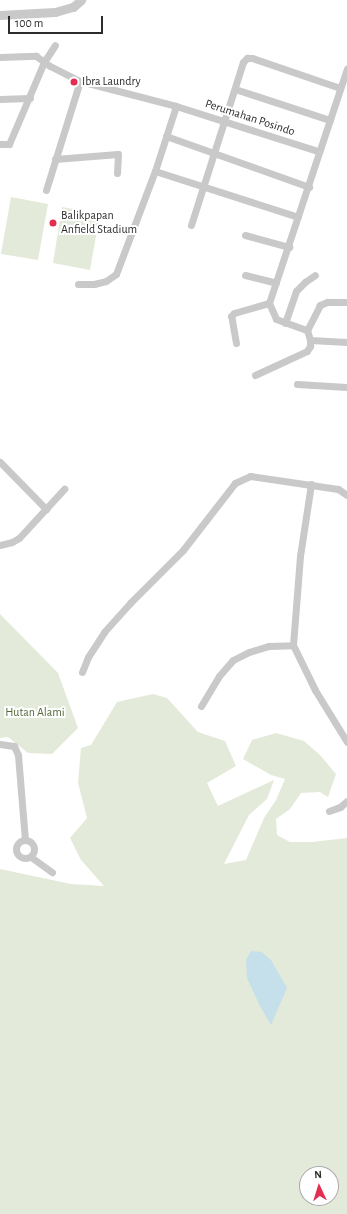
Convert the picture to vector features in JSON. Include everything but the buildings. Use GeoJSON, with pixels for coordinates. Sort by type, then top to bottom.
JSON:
{"type":"FeatureCollection","features":[{"type":"Feature","properties":{"kind":"street"},"geometry":{"type":"LineString","coordinates":[[0,15],[60,11],[73,8],[81,0]]}},
{"type":"Feature","properties":{"kind":"street"},"geometry":{"type":"LineString","coordinates":[[0,144],[9,144],[30,98],[44,62],[55,45]]}},
{"type":"Feature","properties":{"kind":"street","name":"Perumahan Posindo"},"geometry":{"type":"LineString","coordinates":[[0,57],[33,55],[80,81],[176,106],[318,151]]}},
{"type":"Feature","properties":{"kind":"street"},"geometry":{"type":"LineString","coordinates":[[191,225],[195,210],[205,187],[216,154],[243,62],[248,58],[252,58],[340,88]]}},
{"type":"Feature","properties":{"kind":"street"},"geometry":{"type":"LineString","coordinates":[[307,330],[276,319],[269,303],[309,187],[318,151],[347,69]]}},
{"type":"Feature","properties":{"kind":"street"},"geometry":{"type":"LineString","coordinates":[[46,190],[80,81]]}},
{"type":"Feature","properties":{"kind":"street"},"geometry":{"type":"LineString","coordinates":[[235,89],[330,120]]}},
{"type":"Feature","properties":{"kind":"street"},"geometry":{"type":"LineString","coordinates":[[0,99],[30,98]]}},
{"type":"Feature","properties":{"kind":"street"},"geometry":{"type":"LineString","coordinates":[[78,284],[94,284],[106,281],[116,274],[140,207],[155,171],[176,106]]}},
{"type":"Feature","properties":{"kind":"street"},"geometry":{"type":"LineString","coordinates":[[166,136],[309,187]]}},
{"type":"Feature","properties":{"kind":"street"},"geometry":{"type":"LineString","coordinates":[[55,159],[122,154],[117,173]]}},
{"type":"Feature","properties":{"kind":"street"},"geometry":{"type":"LineString","coordinates":[[155,171],[298,217]]}},
{"type":"Feature","properties":{"kind":"street"},"geometry":{"type":"LineString","coordinates":[[246,235],[288,247]]}},
{"type":"Feature","properties":{"kind":"street"},"geometry":{"type":"LineString","coordinates":[[245,275],[276,283]]}},
{"type":"Feature","properties":{"kind":"street"},"geometry":{"type":"LineString","coordinates":[[285,323],[296,291],[315,275]]}},
{"type":"Feature","properties":{"kind":"street"},"geometry":{"type":"LineString","coordinates":[[255,375],[307,351],[310,346],[310,340],[307,330],[320,305],[327,302],[347,302]]}},
{"type":"Feature","properties":{"kind":"street"},"geometry":{"type":"LineString","coordinates":[[236,343],[231,316],[234,313],[269,303]]}},
{"type":"Feature","properties":{"kind":"street"},"geometry":{"type":"LineString","coordinates":[[310,340],[347,342]]}},
{"type":"Feature","properties":{"kind":"street"},"geometry":{"type":"LineString","coordinates":[[297,384],[347,387]]}},
{"type":"Feature","properties":{"kind":"street"},"geometry":{"type":"LineString","coordinates":[[0,462],[46,509]]}},
{"type":"Feature","properties":{"kind":"street"},"geometry":{"type":"LineString","coordinates":[[82,672],[88,657],[104,632],[130,603],[183,550],[235,483],[250,476],[338,489],[347,495]]}},
{"type":"Feature","properties":{"kind":"street"},"geometry":{"type":"LineString","coordinates":[[311,484],[300,556],[293,645],[315,690],[347,742]]}},
{"type":"Feature","properties":{"kind":"street"},"geometry":{"type":"LineString","coordinates":[[0,544],[12,542],[19,538],[64,489]]}},
{"type":"Feature","properties":{"kind":"street"},"geometry":{"type":"LineString","coordinates":[[201,706],[219,676],[233,660],[249,652],[269,646],[293,645]]}},
{"type":"Feature","properties":{"kind":"street"},"geometry":{"type":"LineString","coordinates":[[0,744],[14,746],[18,755],[25,840]]}},
{"type":"Feature","properties":{"kind":"street"},"geometry":{"type":"LineString","coordinates":[[329,811],[340,807],[347,801]]}},
{"type":"Feature","properties":{"kind":"street"},"geometry":{"type":"LineString","coordinates":[[31,857],[35,852],[31,841],[25,840],[17,844],[16,853],[23,858],[31,857],[52,872]]}},
{"type":"Feature","properties":{"kind":"green space"},"geometry":{"type":"Polygon","coordinates":[[[11,197],[48,204],[38,260],[1,254],[11,197]]]}},
{"type":"Feature","properties":{"kind":"green space"},"geometry":{"type":"Polygon","coordinates":[[[62,207],[100,214],[90,270],[53,263],[62,207]]]}},
{"type":"Feature","properties":{"kind":"green space","name":"Hutan Alami"},"geometry":{"type":"Polygon","coordinates":[[[0,614],[58,673],[78,728],[52,754],[28,753],[8,737],[0,738],[0,614]]]}},
{"type":"Feature","properties":{"kind":"green space"},"geometry":{"type":"Polygon","coordinates":[[[153,694],[167,698],[198,732],[225,741],[236,766],[207,783],[218,806],[274,780],[267,799],[249,815],[224,864],[246,860],[264,818],[276,800],[285,779],[271,775],[243,759],[252,740],[276,733],[304,741],[320,755],[336,774],[328,797],[320,792],[301,793],[290,809],[276,819],[277,835],[290,842],[312,842],[347,838],[347,1214],[0,1214],[0,869],[71,884],[104,886],[81,860],[70,838],[87,818],[78,783],[81,748],[91,745],[117,702],[153,694]]]}},
{"type":"Feature","properties":{"kind":"water"},"geometry":{"type":"Polygon","coordinates":[[[251,951],[262,952],[271,960],[287,988],[271,1025],[247,978],[246,960],[251,951]]]}},
{"type":"Feature","properties":{"kind":"place","name":"Ibra Laundry"},"geometry":{"type":"Point","coordinates":[74,82]}},
{"type":"Feature","properties":{"kind":"place","name":"Balikpapan Anfield Stadium"},"geometry":{"type":"Point","coordinates":[53,223]}}]}
